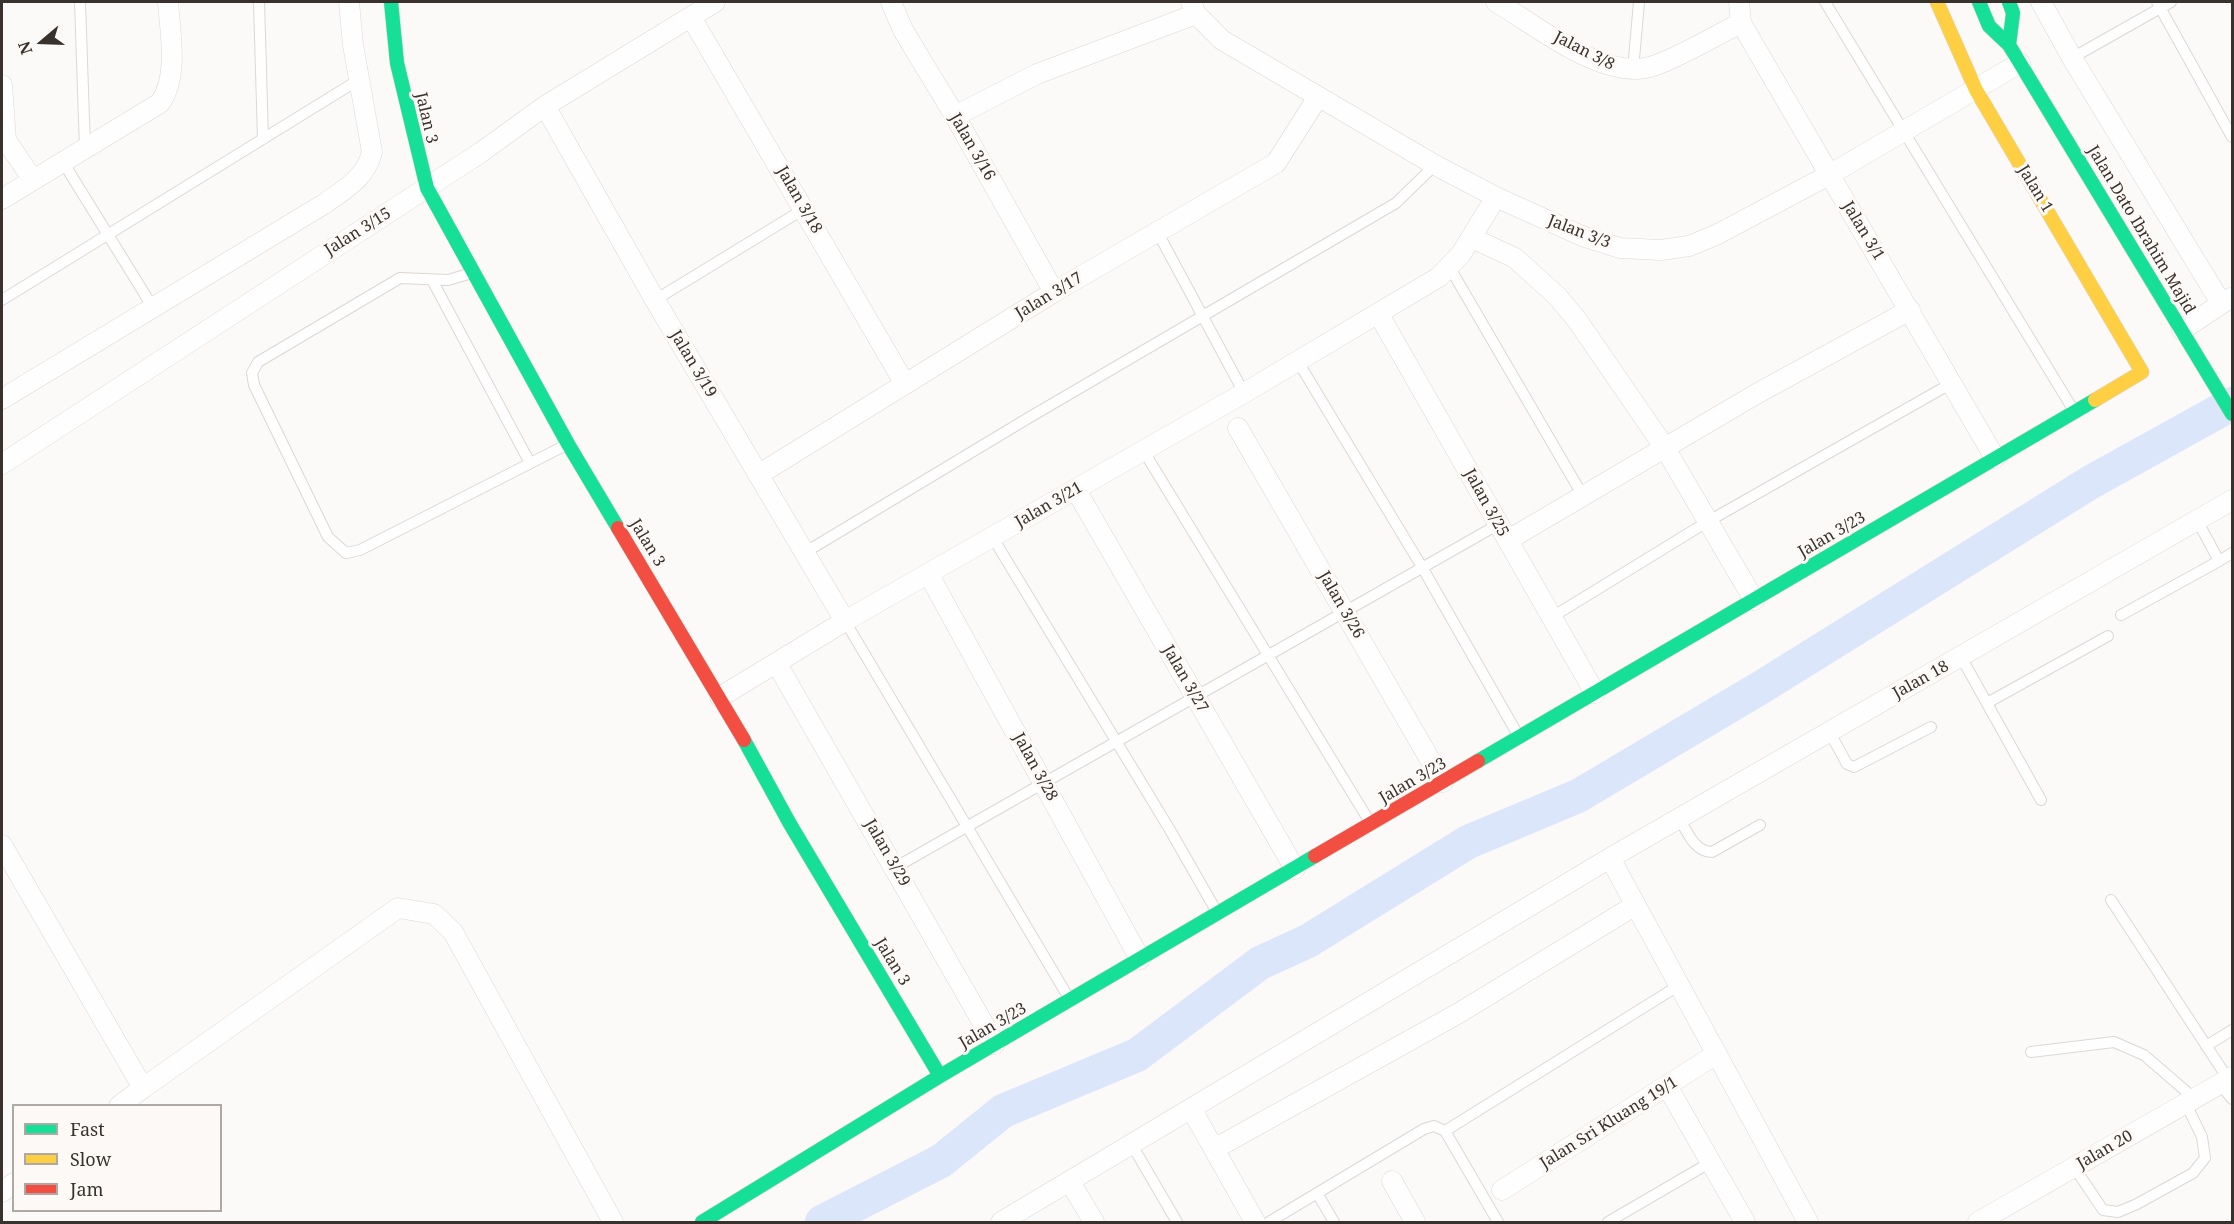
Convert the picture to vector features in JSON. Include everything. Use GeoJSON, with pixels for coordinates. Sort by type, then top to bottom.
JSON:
{"type":"FeatureCollection","features":[{"type":"Feature","properties":{"kind":"street"},"geometry":{"type":"LineString","coordinates":[[2,199],[153,111],[166,95],[171,62],[168,2]]}},
{"type":"Feature","properties":{"kind":"street"},"geometry":{"type":"LineString","coordinates":[[2,399],[152,306],[324,204],[357,180],[368,168],[372,152],[349,2]]}},
{"type":"Feature","properties":{"kind":"street","name":"Jalan 3"},"geometry":{"type":"LineString","coordinates":[[391,2],[397,63],[427,188],[568,444],[720,697],[790,824],[940,1076]]}},
{"type":"Feature","properties":{"kind":"street","name":"Jalan 3/15"},"geometry":{"type":"LineString","coordinates":[[2,464],[427,188],[545,106],[715,2]]}},
{"type":"Feature","properties":{"kind":"street","name":"Jalan 3/16"},"geometry":{"type":"LineString","coordinates":[[891,2],[903,30],[955,116],[1054,292]]}},
{"type":"Feature","properties":{"kind":"street","name":"Jalan 3/8"},"geometry":{"type":"LineString","coordinates":[[1496,2],[1521,8],[1606,65],[1634,70],[1651,67],[1741,23]]}},
{"type":"Feature","properties":{"kind":"street","name":"Jalan 3/1"},"geometry":{"type":"LineString","coordinates":[[1739,2],[1741,23],[1995,458]]}},
{"type":"Feature","properties":{"kind":"street","name":"Jalan 1"},"geometry":{"type":"LineString","coordinates":[[1937,2],[1976,90],[2142,372]]}},
{"type":"Feature","properties":{"kind":"street"},"geometry":{"type":"LineString","coordinates":[[1978,2],[1989,26],[2009,45]]}},
{"type":"Feature","properties":{"kind":"street"},"geometry":{"type":"LineString","coordinates":[[2008,2],[2013,13],[2009,45]]}},
{"type":"Feature","properties":{"kind":"street"},"geometry":{"type":"LineString","coordinates":[[2041,2],[2072,58],[2227,300],[2182,330]]}},
{"type":"Feature","properties":{"kind":"street"},"geometry":{"type":"LineString","coordinates":[[955,116],[1037,74],[1194,8]]}},
{"type":"Feature","properties":{"kind":"street","name":"Jalan 3/3"},"geometry":{"type":"LineString","coordinates":[[1194,8],[1222,40],[1435,165],[1496,197],[1582,236],[1620,248],[1661,250],[1689,246],[1716,235],[1829,175],[2020,63]]}},
{"type":"Feature","properties":{"kind":"street","name":"Jalan 3/18"},"geometry":{"type":"LineString","coordinates":[[691,17],[905,384]]}},
{"type":"Feature","properties":{"kind":"street","name":"Jalan Dato Ibrahim Majid"},"geometry":{"type":"LineString","coordinates":[[2009,45],[2232,414]]}},
{"type":"Feature","properties":{"kind":"street"},"geometry":{"type":"LineString","coordinates":[[2,85],[6,140],[33,180]]}},
{"type":"Feature","properties":{"kind":"street","name":"Jalan 3/17"},"geometry":{"type":"LineString","coordinates":[[758,475],[1054,292],[1276,163],[1318,97]]}},
{"type":"Feature","properties":{"kind":"street","name":"Jalan 3/19"},"geometry":{"type":"LineString","coordinates":[[545,106],[655,300],[845,621]]}},
{"type":"Feature","properties":{"kind":"street"},"geometry":{"type":"LineString","coordinates":[[1450,268],[1472,238],[1496,197]]}},
{"type":"Feature","properties":{"kind":"street"},"geometry":{"type":"LineString","coordinates":[[1472,238],[1515,258],[1557,296],[1577,320],[1665,448],[1754,600]]}},
{"type":"Feature","properties":{"kind":"street","name":"Jalan 3/21"},"geometry":{"type":"LineString","coordinates":[[720,697],[845,621],[1244,393],[1450,268]]}},
{"type":"Feature","properties":{"kind":"street"},"geometry":{"type":"LineString","coordinates":[[1503,532],[1583,496],[1910,310]]}},
{"type":"Feature","properties":{"kind":"street","name":"Jalan 3/25"},"geometry":{"type":"LineString","coordinates":[[1378,313],[1595,693]]}},
{"type":"Feature","properties":{"kind":"street","name":"Jalan 3/23"},"geometry":{"type":"LineString","coordinates":[[702,1222],[940,1076],[2142,372]]}},
{"type":"Feature","properties":{"kind":"street","name":"Jalan 3/26"},"geometry":{"type":"LineString","coordinates":[[1238,428],[1443,782]]}},
{"type":"Feature","properties":{"kind":"street","name":"Jalan 3/27"},"geometry":{"type":"LineString","coordinates":[[1076,490],[1295,869]]}},
{"type":"Feature","properties":{"kind":"street","name":"Jalan 18"},"geometry":{"type":"LineString","coordinates":[[1001,1222],[1192,1110],[1610,858],[2232,500]]}},
{"type":"Feature","properties":{"kind":"street","name":"Jalan 3/28"},"geometry":{"type":"LineString","coordinates":[[929,575],[1140,959]]}},
{"type":"Feature","properties":{"kind":"street","name":"Jalan 3/29"},"geometry":{"type":"LineString","coordinates":[[777,664],[896,867],[995,1044]]}},
{"type":"Feature","properties":{"kind":"street"},"geometry":{"type":"LineString","coordinates":[[2,845],[144,1088]]}},
{"type":"Feature","properties":{"kind":"street"},"geometry":{"type":"LineString","coordinates":[[1610,858],[1677,986],[1808,1222]]}},
{"type":"Feature","properties":{"kind":"street"},"geometry":{"type":"LineString","coordinates":[[1214,1149],[1459,1013],[1634,906]]}},
{"type":"Feature","properties":{"kind":"street"},"geometry":{"type":"LineString","coordinates":[[122,1104],[398,908],[434,914],[453,932],[613,1222]]}},
{"type":"Feature","properties":{"kind":"street","name":"Jalan Sri Kluang 19/1"},"geometry":{"type":"LineString","coordinates":[[1502,1190],[1715,1055]]}},
{"type":"Feature","properties":{"kind":"street","name":"Jalan 20"},"geometry":{"type":"LineString","coordinates":[[1978,1222],[2190,1101],[2228,1085]]}},
{"type":"Feature","properties":{"kind":"street"},"geometry":{"type":"LineString","coordinates":[[1667,1086],[1745,1222]]}},
{"type":"Feature","properties":{"kind":"street"},"geometry":{"type":"LineString","coordinates":[[1192,1110],[1255,1222]]}},
{"type":"Feature","properties":{"kind":"street"},"geometry":{"type":"LineString","coordinates":[[1392,1181],[1415,1222]]}},
{"type":"Feature","properties":{"kind":"street"},"geometry":{"type":"LineString","coordinates":[[1070,1182],[1087,1220]]}},
{"type":"Feature","properties":{"kind":"lane"},"geometry":{"type":"LineString","coordinates":[[80,2],[85,149]]}},
{"type":"Feature","properties":{"kind":"lane"},"geometry":{"type":"LineString","coordinates":[[259,2],[263,139]]}},
{"type":"Feature","properties":{"kind":"lane"},"geometry":{"type":"LineString","coordinates":[[1634,70],[1639,2]]}},
{"type":"Feature","properties":{"kind":"lane"},"geometry":{"type":"LineString","coordinates":[[1825,2],[1906,130],[2075,413]]}},
{"type":"Feature","properties":{"kind":"lane"},"geometry":{"type":"LineString","coordinates":[[2072,58],[2158,5],[2171,2]]}},
{"type":"Feature","properties":{"kind":"lane"},"geometry":{"type":"LineString","coordinates":[[2158,5],[2232,137]]}},
{"type":"Feature","properties":{"kind":"lane"},"geometry":{"type":"LineString","coordinates":[[2,300],[360,79]]}},
{"type":"Feature","properties":{"kind":"lane"},"geometry":{"type":"LineString","coordinates":[[63,162],[152,306]]}},
{"type":"Feature","properties":{"kind":"lane"},"geometry":{"type":"LineString","coordinates":[[804,553],[1201,316],[1396,203],[1435,165]]}},
{"type":"Feature","properties":{"kind":"lane"},"geometry":{"type":"LineString","coordinates":[[655,300],[804,209]]}},
{"type":"Feature","properties":{"kind":"lane"},"geometry":{"type":"LineString","coordinates":[[1158,233],[1244,393]]}},
{"type":"Feature","properties":{"kind":"lane"},"geometry":{"type":"LineString","coordinates":[[1450,268],[1583,496]]}},
{"type":"Feature","properties":{"kind":"lane"},"geometry":{"type":"LineString","coordinates":[[472,273],[448,280],[400,278],[258,362],[252,373],[254,385],[328,537],[346,552],[360,550],[568,444]]}},
{"type":"Feature","properties":{"kind":"lane"},"geometry":{"type":"LineString","coordinates":[[432,280],[530,463]]}},
{"type":"Feature","properties":{"kind":"lane"},"geometry":{"type":"LineString","coordinates":[[1298,360],[1422,567],[1520,738]]}},
{"type":"Feature","properties":{"kind":"lane"},"geometry":{"type":"LineString","coordinates":[[1551,618],[1707,522],[1952,383]]}},
{"type":"Feature","properties":{"kind":"lane"},"geometry":{"type":"LineString","coordinates":[[1143,450],[1371,824]]}},
{"type":"Feature","properties":{"kind":"lane"},"geometry":{"type":"LineString","coordinates":[[2197,520],[2219,561]]}},
{"type":"Feature","properties":{"kind":"lane"},"geometry":{"type":"LineString","coordinates":[[896,867],[1422,567],[1503,532]]}},
{"type":"Feature","properties":{"kind":"lane"},"geometry":{"type":"LineString","coordinates":[[993,538],[1218,914]]}},
{"type":"Feature","properties":{"kind":"lane"},"geometry":{"type":"LineString","coordinates":[[2121,615],[2232,553]]}},
{"type":"Feature","properties":{"kind":"lane"},"geometry":{"type":"LineString","coordinates":[[845,621],[1070,1000]]}},
{"type":"Feature","properties":{"kind":"lane"},"geometry":{"type":"LineString","coordinates":[[1987,703],[2108,636]]}},
{"type":"Feature","properties":{"kind":"lane"},"geometry":{"type":"LineString","coordinates":[[1961,657],[2041,800]]}},
{"type":"Feature","properties":{"kind":"lane"},"geometry":{"type":"LineString","coordinates":[[1829,731],[1847,764],[1854,767],[1931,728]]}},
{"type":"Feature","properties":{"kind":"lane"},"geometry":{"type":"LineString","coordinates":[[1679,818],[1696,846],[1704,852],[1712,852],[1761,825]]}},
{"type":"Feature","properties":{"kind":"lane"},"geometry":{"type":"LineString","coordinates":[[2111,900],[2206,1046],[2228,1085]]}},
{"type":"Feature","properties":{"kind":"lane"},"geometry":{"type":"LineString","coordinates":[[1445,1131],[1677,986]]}},
{"type":"Feature","properties":{"kind":"lane"},"geometry":{"type":"LineString","coordinates":[[2206,1046],[2232,1030]]}},
{"type":"Feature","properties":{"kind":"lane"},"geometry":{"type":"LineString","coordinates":[[2031,1052],[2114,1042],[2144,1055],[2190,1101],[2202,1137],[2205,1158],[2193,1173],[2118,1212],[2103,1210],[2074,1167]]}},
{"type":"Feature","properties":{"kind":"lane"},"geometry":{"type":"LineString","coordinates":[[1269,1222],[1424,1129],[1434,1126],[1445,1131],[1498,1222]]}},
{"type":"Feature","properties":{"kind":"lane"},"geometry":{"type":"LineString","coordinates":[[1132,1145],[1177,1222]]}},
{"type":"Feature","properties":{"kind":"lane"},"geometry":{"type":"LineString","coordinates":[[1608,1222],[1711,1162]]}},
{"type":"Feature","properties":{"kind":"lane"},"geometry":{"type":"LineString","coordinates":[[1317,1193],[1334,1222]]}},
{"type":"Feature","properties":{"kind":"waterway"},"geometry":{"type":"LineString","coordinates":[[822,1222],[941,1161],[1003,1111],[1137,1055],[1260,963],[1308,941],[1468,842],[1578,796],[1760,688],[2091,482],[2232,404]]}},
{"type":"Feature","properties":{"kind":"traffic: fast"},"geometry":{"type":"LineString","coordinates":[[391,2],[397,63],[427,188],[568,444],[618,528]]}},
{"type":"Feature","properties":{"kind":"traffic: fast"},"geometry":{"type":"LineString","coordinates":[[1979,2],[1989,26],[2009,45],[2232,414]]}},
{"type":"Feature","properties":{"kind":"traffic: fast"},"geometry":{"type":"LineString","coordinates":[[2009,2],[2013,13],[2009,45]]}},
{"type":"Feature","properties":{"kind":"traffic: fast"},"geometry":{"type":"LineString","coordinates":[[1478,761],[2095,400]]}},
{"type":"Feature","properties":{"kind":"traffic: fast"},"geometry":{"type":"LineString","coordinates":[[744,740],[790,824],[940,1076]]}},
{"type":"Feature","properties":{"kind":"traffic: fast"},"geometry":{"type":"LineString","coordinates":[[702,1222],[940,1076],[1315,856]]}},
{"type":"Feature","properties":{"kind":"traffic: slow"},"geometry":{"type":"LineString","coordinates":[[1937,2],[1976,90],[2142,372],[2095,400]]}},
{"type":"Feature","properties":{"kind":"traffic: jam"},"geometry":{"type":"LineString","coordinates":[[618,528],[744,740]]}},
{"type":"Feature","properties":{"kind":"traffic: jam"},"geometry":{"type":"LineString","coordinates":[[1315,856],[1478,761]]}}]}
